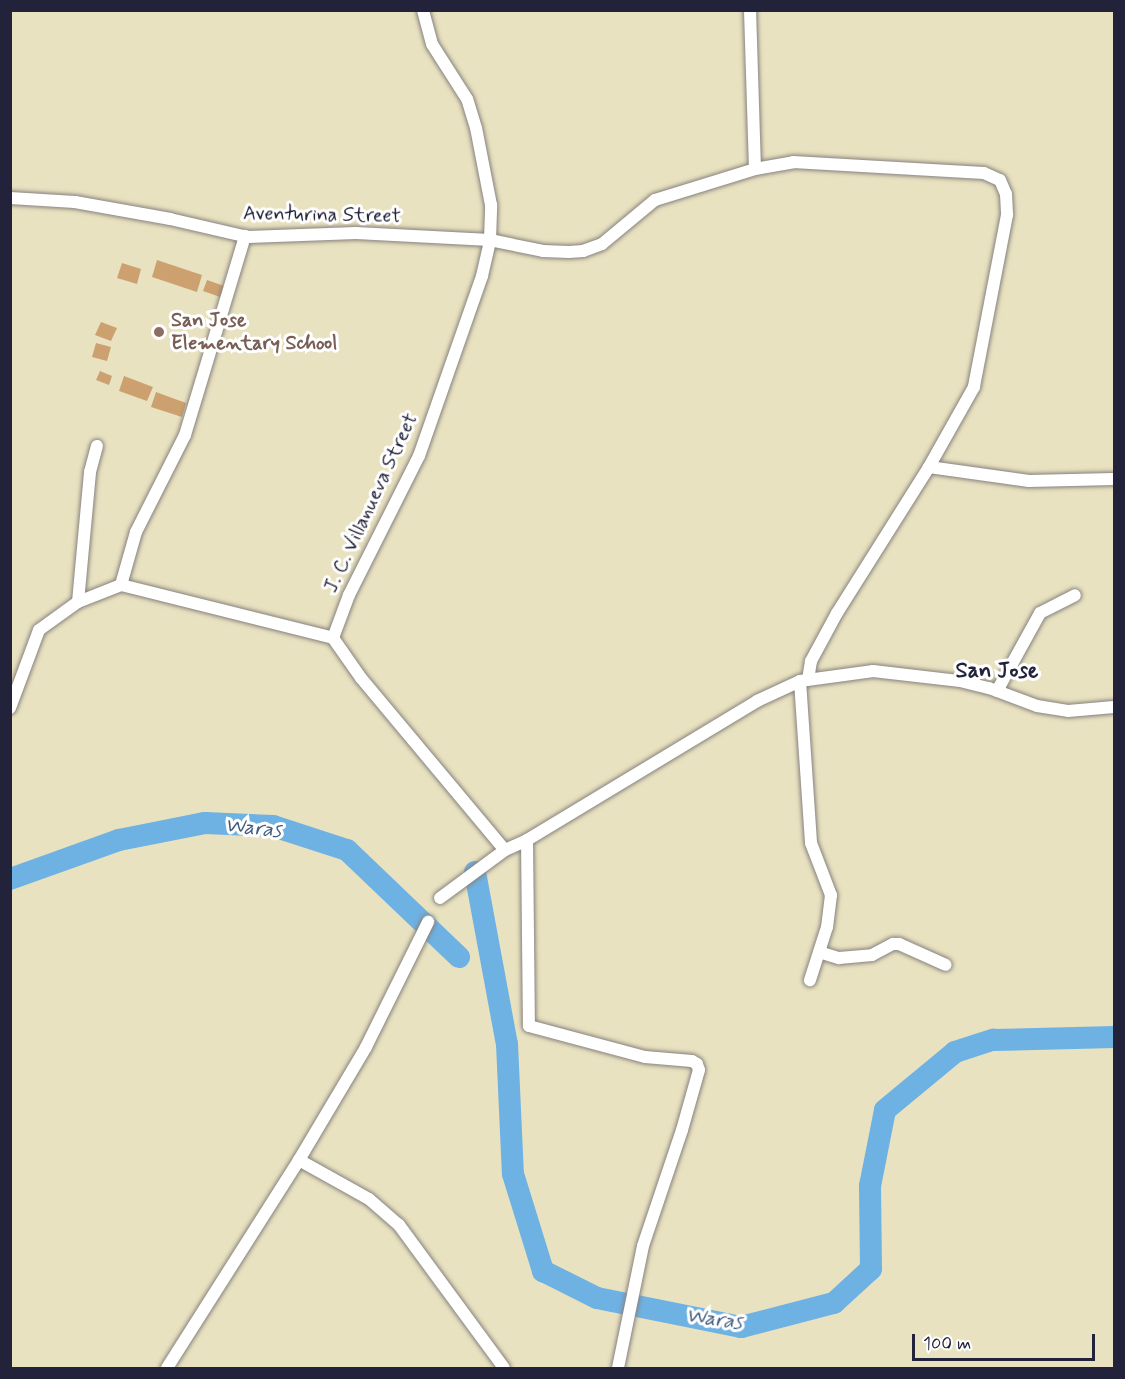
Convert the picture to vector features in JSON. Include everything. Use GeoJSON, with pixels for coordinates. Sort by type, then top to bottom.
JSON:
{"type":"FeatureCollection","features":[{"type":"Feature","properties":{"kind":"street","name":"J. C. Villanueva Street"},"geometry":{"type":"LineString","coordinates":[[333,638],[349,595],[419,456],[482,276],[490,240],[491,205],[476,128],[467,99],[432,44],[423,10]]}},
{"type":"Feature","properties":{"kind":"street"},"geometry":{"type":"LineString","coordinates":[[750,10],[755,169]]}},
{"type":"Feature","properties":{"kind":"street","name":"Aventurina Street"},"geometry":{"type":"LineString","coordinates":[[10,198],[75,202],[170,219],[245,236],[356,233],[490,240],[543,251],[583,251],[602,244],[655,200],[755,169],[793,162],[984,173],[1000,180],[1006,194],[1007,215],[974,387],[929,467]]}},
{"type":"Feature","properties":{"kind":"street"},"geometry":{"type":"LineString","coordinates":[[121,585],[136,532],[185,435],[245,236]]}},
{"type":"Feature","properties":{"kind":"street"},"geometry":{"type":"LineString","coordinates":[[78,602],[90,472],[97,446]]}},
{"type":"Feature","properties":{"kind":"street"},"geometry":{"type":"LineString","coordinates":[[810,980],[831,908],[831,895],[811,843],[804,680],[811,661],[837,613],[929,467],[1029,482],[1114,479]]}},
{"type":"Feature","properties":{"kind":"street"},"geometry":{"type":"LineString","coordinates":[[10,708],[39,630],[78,602],[121,585],[333,638],[361,678],[505,850]]}},
{"type":"Feature","properties":{"kind":"street"},"geometry":{"type":"LineString","coordinates":[[997,691],[1040,613],[1075,595]]}},
{"type":"Feature","properties":{"kind":"street"},"geometry":{"type":"LineString","coordinates":[[440,898],[505,850],[527,840],[757,701],[804,680],[873,671],[925,675],[997,691],[1038,706],[1068,711],[1114,707]]}},
{"type":"Feature","properties":{"kind":"street"},"geometry":{"type":"LineString","coordinates":[[527,840],[529,1026],[645,1057],[692,1062],[699,1070],[682,1130],[643,1246],[636,1293],[618,1368]]}},
{"type":"Feature","properties":{"kind":"street"},"geometry":{"type":"LineString","coordinates":[[167,1368],[299,1160],[366,1047],[428,922]]}},
{"type":"Feature","properties":{"kind":"street"},"geometry":{"type":"LineString","coordinates":[[819,952],[839,958],[872,955],[893,944],[899,944],[946,965]]}},
{"type":"Feature","properties":{"kind":"street"},"geometry":{"type":"LineString","coordinates":[[299,1160],[369,1199],[399,1225],[504,1368]]}},
{"type":"Feature","properties":{"kind":"building"},"geometry":{"type":"Polygon","coordinates":[[[157,260],[202,275],[197,292],[152,277],[157,260]]]}},
{"type":"Feature","properties":{"kind":"building"},"geometry":{"type":"Polygon","coordinates":[[[122,263],[141,269],[137,284],[117,278],[122,263]]]}},
{"type":"Feature","properties":{"kind":"building"},"geometry":{"type":"Polygon","coordinates":[[[207,280],[227,287],[223,298],[203,291],[207,280]]]}},
{"type":"Feature","properties":{"kind":"building"},"geometry":{"type":"Polygon","coordinates":[[[101,322],[117,328],[111,341],[95,335],[101,322]]]}},
{"type":"Feature","properties":{"kind":"building"},"geometry":{"type":"Polygon","coordinates":[[[96,343],[111,347],[107,361],[92,357],[96,343]]]}},
{"type":"Feature","properties":{"kind":"building"},"geometry":{"type":"Polygon","coordinates":[[[100,371],[112,376],[109,385],[96,380],[100,371]]]}},
{"type":"Feature","properties":{"kind":"building"},"geometry":{"type":"Polygon","coordinates":[[[124,376],[153,387],[147,401],[119,391],[124,376]]]}},
{"type":"Feature","properties":{"kind":"building"},"geometry":{"type":"Polygon","coordinates":[[[156,392],[186,403],[182,417],[151,407],[156,392]]]}},
{"type":"Feature","properties":{"kind":"waterway","name":"Waras"},"geometry":{"type":"LineString","coordinates":[[10,879],[119,840],[205,823],[273,826],[347,850],[459,957]]}},
{"type":"Feature","properties":{"kind":"waterway","name":"Waras"},"geometry":{"type":"LineString","coordinates":[[475,872],[507,1044],[513,1174],[543,1271],[597,1298],[741,1327],[834,1303],[871,1269],[870,1186],[885,1110],[955,1052],[993,1040],[1114,1037]]}},
{"type":"Feature","properties":{"kind":"place","name":"San Jose Elementary School"},"geometry":{"type":"Point","coordinates":[159,332]}},
{"type":"Feature","properties":{"kind":"district","name":"San Jose"},"geometry":{"type":"Point","coordinates":[997,672]}}]}
